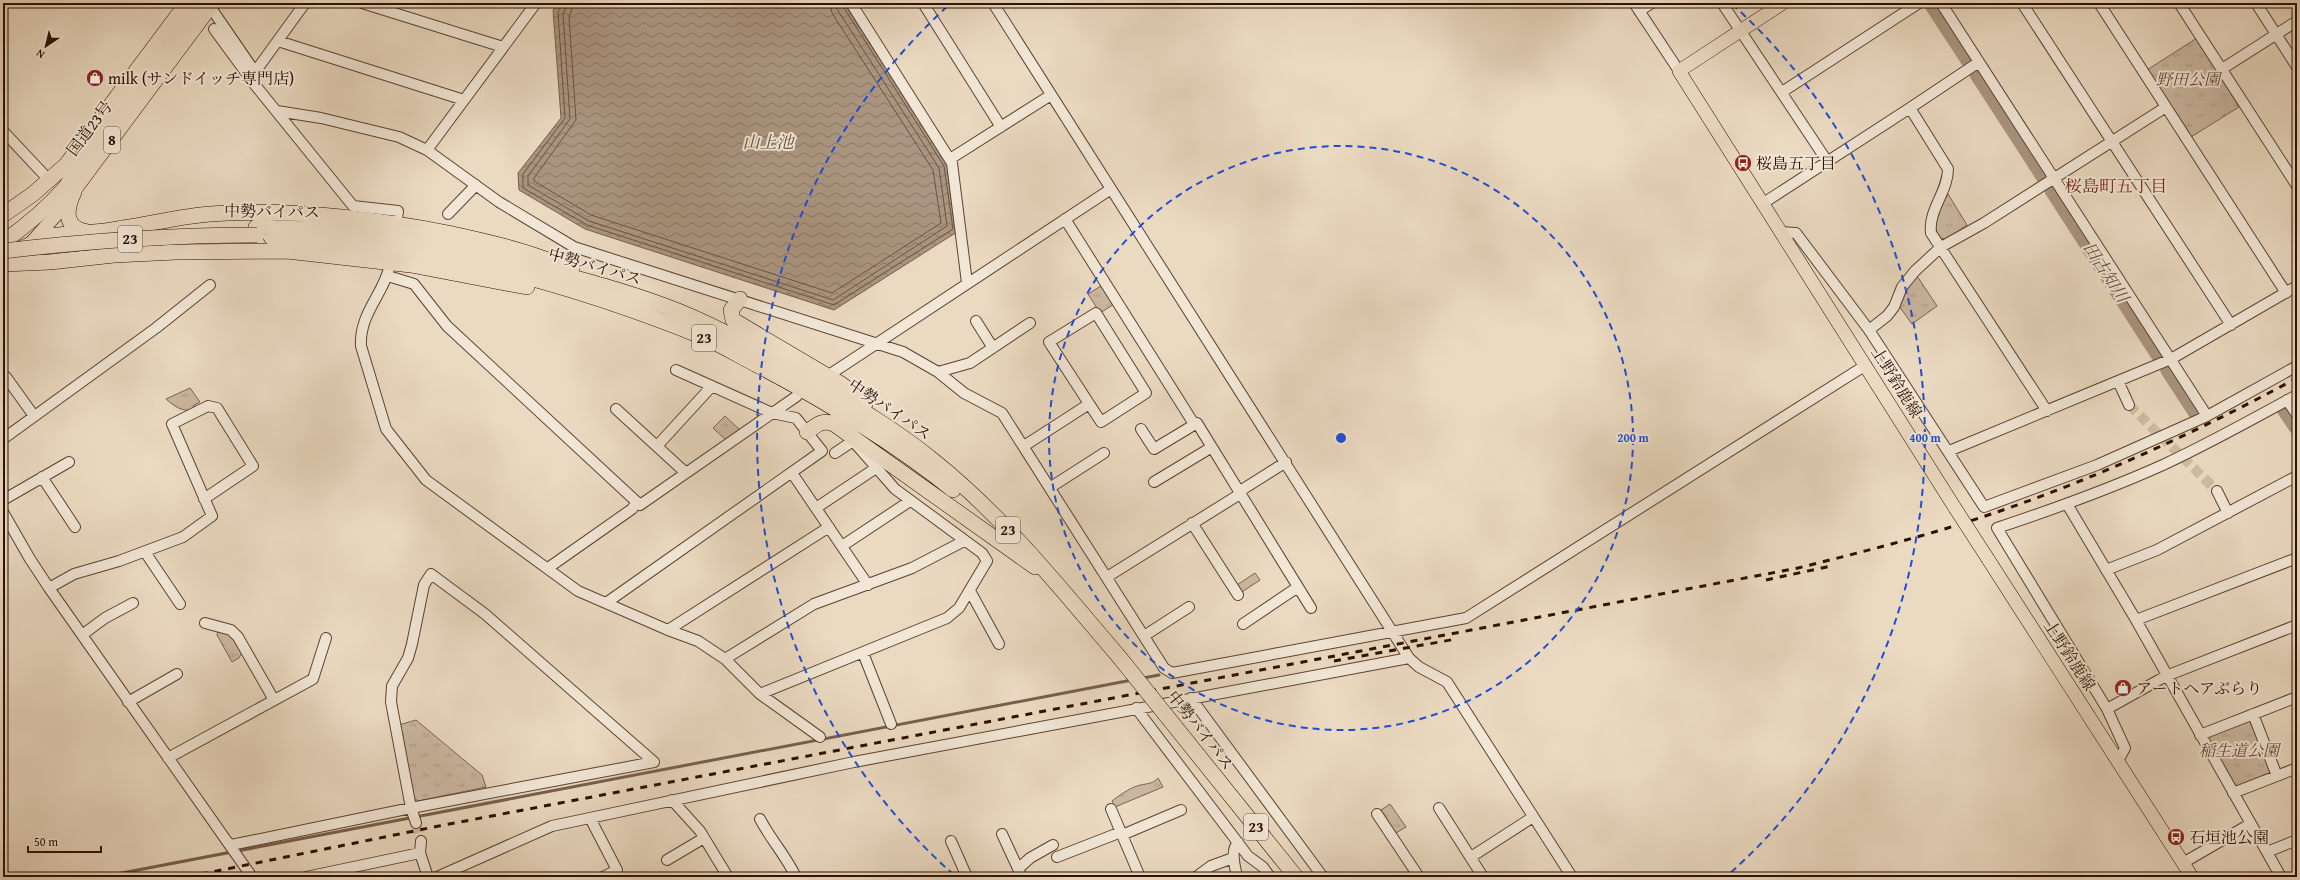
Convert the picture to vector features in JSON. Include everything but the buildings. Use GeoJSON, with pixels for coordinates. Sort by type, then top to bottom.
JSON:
{"type":"FeatureCollection","features":[{"type":"Feature","properties":{"kind":"highway","name":"国道23号"},"geometry":{"type":"LineString","coordinates":[[8,212],[50,181],[75,155],[187,3]]}},
{"type":"Feature","properties":{"kind":"highway","name":"国道23号"},"geometry":{"type":"LineString","coordinates":[[3,243],[45,210],[64,189],[210,5]]}},
{"type":"Feature","properties":{"kind":"highway"},"geometry":{"type":"LineString","coordinates":[[74,192],[68,208],[68,218],[74,226],[87,232]]}},
{"type":"Feature","properties":{"kind":"highway"},"geometry":{"type":"LineString","coordinates":[[5,265],[31,243],[49,236],[114,230],[208,214],[328,215],[413,226],[501,245],[551,260],[604,286]]}},
{"type":"Feature","properties":{"kind":"highway","name":"中勢バイパス"},"geometry":{"type":"LineString","coordinates":[[3,243],[182,228],[256,231],[425,254],[483,266],[610,303],[705,338],[780,377],[857,421],[928,470],[982,514],[1076,606]]}},
{"type":"Feature","properties":{"kind":"highway","name":"中勢バイパス"},"geometry":{"type":"LineString","coordinates":[[3,251],[92,241],[256,231],[327,229],[425,241],[470,251],[604,286],[677,311],[775,360],[870,414],[919,450],[987,508],[1027,549],[1120,658],[1296,877]]}},
{"type":"Feature","properties":{"kind":"highway"},"geometry":{"type":"LineString","coordinates":[[5,265],[169,252],[286,252],[411,265],[610,303]]}},
{"type":"Feature","properties":{"kind":"highway"},"geometry":{"type":"LineString","coordinates":[[740,299],[731,310],[733,320],[841,384],[885,418],[919,450]]}},
{"type":"Feature","properties":{"kind":"highway"},"geometry":{"type":"LineString","coordinates":[[807,432],[819,423],[826,421],[834,424],[935,494],[1039,570]]}},
{"type":"Feature","properties":{"kind":"main road"},"geometry":{"type":"LineString","coordinates":[[1679,71],[1783,3]]}},
{"type":"Feature","properties":{"kind":"main road","name":"8"},"geometry":{"type":"LineString","coordinates":[[31,243],[74,192],[210,5]]}},
{"type":"Feature","properties":{"kind":"main road","name":"上野鈴鹿線"},"geometry":{"type":"LineString","coordinates":[[1679,71],[1762,204],[1866,364],[1988,559],[2192,877]]}},
{"type":"Feature","properties":{"kind":"main road"},"geometry":{"type":"LineString","coordinates":[[3,222],[8,212]]}},
{"type":"Feature","properties":{"kind":"street"},"geometry":{"type":"LineString","coordinates":[[255,72],[305,3]]}},
{"type":"Feature","properties":{"kind":"street"},"geometry":{"type":"LineString","coordinates":[[362,3],[503,47]]}},
{"type":"Feature","properties":{"kind":"street"},"geometry":{"type":"LineString","coordinates":[[427,150],[536,3]]}},
{"type":"Feature","properties":{"kind":"street"},"geometry":{"type":"LineString","coordinates":[[851,3],[952,163],[966,283]]}},
{"type":"Feature","properties":{"kind":"street"},"geometry":{"type":"LineString","coordinates":[[922,3],[1001,126]]}},
{"type":"Feature","properties":{"kind":"street"},"geometry":{"type":"LineString","coordinates":[[993,3],[1410,658],[1419,667],[1447,682],[1572,877]]}},
{"type":"Feature","properties":{"kind":"street"},"geometry":{"type":"LineString","coordinates":[[1652,3],[1637,7],[1679,71]]}},
{"type":"Feature","properties":{"kind":"street"},"geometry":{"type":"LineString","coordinates":[[1722,3],[1777,88],[1782,92],[1827,161]]}},
{"type":"Feature","properties":{"kind":"street"},"geometry":{"type":"LineString","coordinates":[[1782,92],[1919,3]]}},
{"type":"Feature","properties":{"kind":"street"},"geometry":{"type":"LineString","coordinates":[[1941,3],[2207,416]]}},
{"type":"Feature","properties":{"kind":"street"},"geometry":{"type":"LineString","coordinates":[[2022,3],[2231,325]]}},
{"type":"Feature","properties":{"kind":"street"},"geometry":{"type":"LineString","coordinates":[[2100,3],[2286,293]]}},
{"type":"Feature","properties":{"kind":"street"},"geometry":{"type":"LineString","coordinates":[[2179,3],[2297,186]]}},
{"type":"Feature","properties":{"kind":"street"},"geometry":{"type":"LineString","coordinates":[[2256,3],[2297,67]]}},
{"type":"Feature","properties":{"kind":"street"},"geometry":{"type":"LineString","coordinates":[[210,5],[255,72],[256,85]]}},
{"type":"Feature","properties":{"kind":"street"},"geometry":{"type":"LineString","coordinates":[[2222,70],[2297,21]]}},
{"type":"Feature","properties":{"kind":"street"},"geometry":{"type":"LineString","coordinates":[[214,29],[277,112],[353,206],[398,211],[397,218]]}},
{"type":"Feature","properties":{"kind":"street"},"geometry":{"type":"LineString","coordinates":[[278,42],[464,100]]}},
{"type":"Feature","properties":{"kind":"street"},"geometry":{"type":"LineString","coordinates":[[1762,204],[1979,62]]}},
{"type":"Feature","properties":{"kind":"street"},"geometry":{"type":"LineString","coordinates":[[950,159],[1051,95]]}},
{"type":"Feature","properties":{"kind":"street"},"geometry":{"type":"LineString","coordinates":[[1869,330],[1887,316],[1894,307],[1902,287],[1941,247],[1984,223],[2166,107]]}},
{"type":"Feature","properties":{"kind":"street"},"geometry":{"type":"LineString","coordinates":[[1910,108],[1948,169],[1948,179],[1930,223],[1930,233],[1941,247],[2047,411]]}},
{"type":"Feature","properties":{"kind":"street"},"geometry":{"type":"LineString","coordinates":[[277,112],[373,129],[399,137],[427,150],[499,202],[574,247],[903,352],[938,372],[964,393],[1002,413],[1051,487],[1164,668],[1172,672],[1394,633],[1466,618],[1866,364]]}},
{"type":"Feature","properties":{"kind":"street"},"geometry":{"type":"LineString","coordinates":[[3,131],[50,181]]}},
{"type":"Feature","properties":{"kind":"street"},"geometry":{"type":"LineString","coordinates":[[448,214],[476,185]]}},
{"type":"Feature","properties":{"kind":"street"},"geometry":{"type":"LineString","coordinates":[[832,372],[1111,189]]}},
{"type":"Feature","properties":{"kind":"street"},"geometry":{"type":"LineString","coordinates":[[1065,219],[1194,424],[1197,423],[1311,608]]}},
{"type":"Feature","properties":{"kind":"street"},"geometry":{"type":"LineString","coordinates":[[1780,232],[1796,233],[1869,330],[1984,507],[2097,465],[2207,416],[2297,366]]}},
{"type":"Feature","properties":{"kind":"street"},"geometry":{"type":"LineString","coordinates":[[390,264],[388,276],[372,303],[360,337],[368,376],[377,398],[386,429],[426,480],[578,591],[668,630],[698,641],[726,659],[760,694],[820,737]]}},
{"type":"Feature","properties":{"kind":"street"},"geometry":{"type":"LineString","coordinates":[[388,276],[414,284],[447,326],[640,505],[797,396]]}},
{"type":"Feature","properties":{"kind":"street"},"geometry":{"type":"LineString","coordinates":[[3,439],[156,328],[210,284]]}},
{"type":"Feature","properties":{"kind":"street"},"geometry":{"type":"LineString","coordinates":[[1949,451],[2171,359],[2297,286]]}},
{"type":"Feature","properties":{"kind":"street"},"geometry":{"type":"LineString","coordinates":[[1096,313],[1146,393],[1101,422],[1089,404],[1049,342],[1096,313]]}},
{"type":"Feature","properties":{"kind":"street"},"geometry":{"type":"LineString","coordinates":[[976,321],[993,348]]}},
{"type":"Feature","properties":{"kind":"street"},"geometry":{"type":"LineString","coordinates":[[938,372],[970,363],[1030,323]]}},
{"type":"Feature","properties":{"kind":"street"},"geometry":{"type":"LineString","coordinates":[[606,603],[822,451],[796,418],[772,413],[676,370]]}},
{"type":"Feature","properties":{"kind":"street"},"geometry":{"type":"LineString","coordinates":[[6,377],[34,416]]}},
{"type":"Feature","properties":{"kind":"street"},"geometry":{"type":"LineString","coordinates":[[2118,381],[2129,405]]}},
{"type":"Feature","properties":{"kind":"street"},"geometry":{"type":"LineString","coordinates":[[657,446],[712,386]]}},
{"type":"Feature","properties":{"kind":"street"},"geometry":{"type":"LineString","coordinates":[[2118,761],[2125,748],[2106,709],[1997,528],[2067,504],[2165,464],[2227,434],[2297,395]]}},
{"type":"Feature","properties":{"kind":"street"},"geometry":{"type":"LineString","coordinates":[[2288,400],[2297,415]]}},
{"type":"Feature","properties":{"kind":"street"},"geometry":{"type":"LineString","coordinates":[[1024,446],[1089,404]]}},
{"type":"Feature","properties":{"kind":"street"},"geometry":{"type":"LineString","coordinates":[[49,588],[74,574],[118,562],[182,537],[212,516],[204,499],[172,424],[208,406],[217,408],[254,466],[204,499]]}},
{"type":"Feature","properties":{"kind":"street"},"geometry":{"type":"LineString","coordinates":[[616,409],[686,473]]}},
{"type":"Feature","properties":{"kind":"street"},"geometry":{"type":"LineString","coordinates":[[1141,429],[1154,449],[1194,424]]}},
{"type":"Feature","properties":{"kind":"street"},"geometry":{"type":"LineString","coordinates":[[760,694],[947,618],[959,608],[987,560],[982,553],[895,489],[853,442],[835,453]]}},
{"type":"Feature","properties":{"kind":"street"},"geometry":{"type":"LineString","coordinates":[[1154,482],[1212,447]]}},
{"type":"Feature","properties":{"kind":"street"},"geometry":{"type":"LineString","coordinates":[[1051,487],[1104,453]]}},
{"type":"Feature","properties":{"kind":"street"},"geometry":{"type":"LineString","coordinates":[[3,500],[69,462]]}},
{"type":"Feature","properties":{"kind":"street"},"geometry":{"type":"LineString","coordinates":[[1107,577],[1240,493],[1286,462]]}},
{"type":"Feature","properties":{"kind":"street"},"geometry":{"type":"LineString","coordinates":[[816,508],[876,468]]}},
{"type":"Feature","properties":{"kind":"street"},"geometry":{"type":"LineString","coordinates":[[792,473],[868,585]]}},
{"type":"Feature","properties":{"kind":"street"},"geometry":{"type":"LineString","coordinates":[[2106,570],[2157,550],[2297,476]]}},
{"type":"Feature","properties":{"kind":"street"},"geometry":{"type":"LineString","coordinates":[[42,477],[75,527]]}},
{"type":"Feature","properties":{"kind":"street"},"geometry":{"type":"LineString","coordinates":[[2217,491],[2228,513]]}},
{"type":"Feature","properties":{"kind":"street"},"geometry":{"type":"LineString","coordinates":[[842,546],[910,501]]}},
{"type":"Feature","properties":{"kind":"street"},"geometry":{"type":"LineString","coordinates":[[548,568],[632,509],[637,502]]}},
{"type":"Feature","properties":{"kind":"street"},"geometry":{"type":"LineString","coordinates":[[2067,504],[2136,620],[2166,676],[2281,877]]}},
{"type":"Feature","properties":{"kind":"street"},"geometry":{"type":"LineString","coordinates":[[3,512],[30,559],[49,588],[252,877]]}},
{"type":"Feature","properties":{"kind":"street"},"geometry":{"type":"LineString","coordinates":[[1192,523],[1238,595]]}},
{"type":"Feature","properties":{"kind":"street"},"geometry":{"type":"LineString","coordinates":[[668,630],[829,527]]}},
{"type":"Feature","properties":{"kind":"street"},"geometry":{"type":"LineString","coordinates":[[726,659],[814,604],[912,568],[964,541]]}},
{"type":"Feature","properties":{"kind":"street"},"geometry":{"type":"LineString","coordinates":[[145,552],[180,604]]}},
{"type":"Feature","properties":{"kind":"street"},"geometry":{"type":"LineString","coordinates":[[2136,620],[2297,558]]}},
{"type":"Feature","properties":{"kind":"street"},"geometry":{"type":"LineString","coordinates":[[234,850],[414,816],[654,762],[485,614],[431,574],[424,585],[412,644],[405,663],[392,686],[391,702],[414,816]]}},
{"type":"Feature","properties":{"kind":"street"},"geometry":{"type":"LineString","coordinates":[[1243,624],[1298,587]]}},
{"type":"Feature","properties":{"kind":"street"},"geometry":{"type":"LineString","coordinates":[[970,591],[999,644]]}},
{"type":"Feature","properties":{"kind":"street"},"geometry":{"type":"LineString","coordinates":[[82,635],[104,618],[134,603]]}},
{"type":"Feature","properties":{"kind":"street"},"geometry":{"type":"LineString","coordinates":[[1144,636],[1189,607]]}},
{"type":"Feature","properties":{"kind":"street"},"geometry":{"type":"LineString","coordinates":[[205,623],[226,628],[238,637],[274,700]]}},
{"type":"Feature","properties":{"kind":"street"},"geometry":{"type":"LineString","coordinates":[[2106,709],[2166,676],[2297,625]]}},
{"type":"Feature","properties":{"kind":"street"},"geometry":{"type":"LineString","coordinates":[[168,758],[313,679],[326,638]]}},
{"type":"Feature","properties":{"kind":"street"},"geometry":{"type":"LineString","coordinates":[[863,653],[891,724]]}},
{"type":"Feature","properties":{"kind":"street"},"geometry":{"type":"LineString","coordinates":[[437,877],[552,826],[672,800],[1136,708],[1410,658]]}},
{"type":"Feature","properties":{"kind":"street"},"geometry":{"type":"LineString","coordinates":[[128,702],[177,674]]}},
{"type":"Feature","properties":{"kind":"street"},"geometry":{"type":"LineString","coordinates":[[2200,735],[2297,697]]}},
{"type":"Feature","properties":{"kind":"street"},"geometry":{"type":"LineString","coordinates":[[1191,698],[1323,877]]}},
{"type":"Feature","properties":{"kind":"street"},"geometry":{"type":"LineString","coordinates":[[1136,708],[1248,856],[1263,867],[1270,877]]}},
{"type":"Feature","properties":{"kind":"street"},"geometry":{"type":"LineString","coordinates":[[2253,714],[2277,776]]}},
{"type":"Feature","properties":{"kind":"street"},"geometry":{"type":"LineString","coordinates":[[2233,793],[2297,768]]}},
{"type":"Feature","properties":{"kind":"street"},"geometry":{"type":"LineString","coordinates":[[672,800],[700,831],[728,877]]}},
{"type":"Feature","properties":{"kind":"street"},"geometry":{"type":"LineString","coordinates":[[1111,808],[1140,877]]}},
{"type":"Feature","properties":{"kind":"street"},"geometry":{"type":"LineString","coordinates":[[1439,808],[1483,877]]}},
{"type":"Feature","properties":{"kind":"street"},"geometry":{"type":"LineString","coordinates":[[1057,857],[1122,834],[1182,810]]}},
{"type":"Feature","properties":{"kind":"street"},"geometry":{"type":"LineString","coordinates":[[1377,814],[1419,877]]}},
{"type":"Feature","properties":{"kind":"street"},"geometry":{"type":"LineString","coordinates":[[1471,857],[1533,817]]}},
{"type":"Feature","properties":{"kind":"street"},"geometry":{"type":"LineString","coordinates":[[590,818],[617,870],[603,877]]}},
{"type":"Feature","properties":{"kind":"street"},"geometry":{"type":"LineString","coordinates":[[760,819],[770,838],[788,859],[796,877]]}},
{"type":"Feature","properties":{"kind":"street"},"geometry":{"type":"LineString","coordinates":[[2183,863],[2250,824]]}},
{"type":"Feature","properties":{"kind":"street"},"geometry":{"type":"LineString","coordinates":[[1002,834],[1018,874]]}},
{"type":"Feature","properties":{"kind":"street"},"geometry":{"type":"LineString","coordinates":[[667,860],[704,838]]}},
{"type":"Feature","properties":{"kind":"street"},"geometry":{"type":"LineString","coordinates":[[2267,852],[2297,840]]}},
{"type":"Feature","properties":{"kind":"street"},"geometry":{"type":"LineString","coordinates":[[421,841],[420,854],[428,877]]}},
{"type":"Feature","properties":{"kind":"street"},"geometry":{"type":"LineString","coordinates":[[951,841],[967,877]]}},
{"type":"Feature","properties":{"kind":"street"},"geometry":{"type":"LineString","coordinates":[[1237,877],[1233,858],[1234,845],[1238,842]]}},
{"type":"Feature","properties":{"kind":"street"},"geometry":{"type":"LineString","coordinates":[[1018,874],[1030,858],[1053,845]]}},
{"type":"Feature","properties":{"kind":"street"},"geometry":{"type":"LineString","coordinates":[[306,877],[420,854]]}},
{"type":"Feature","properties":{"kind":"street"},"geometry":{"type":"LineString","coordinates":[[1196,877],[1211,866],[1233,858]]}},
{"type":"Feature","properties":{"kind":"green space","name":"野田公園"},"geometry":{"type":"Polygon","coordinates":[[[2197,38],[2239,107],[2191,137],[2147,70],[2197,38]]]}},
{"type":"Feature","properties":{"kind":"green space"},"geometry":{"type":"Polygon","coordinates":[[[1948,194],[1967,225],[1947,239],[1940,238],[1935,226],[1935,221],[1936,216],[1948,194]]]}},
{"type":"Feature","properties":{"kind":"green space"},"geometry":{"type":"Polygon","coordinates":[[[1917,276],[1937,306],[1912,324],[1899,306],[1908,288],[1917,276]]]}},
{"type":"Feature","properties":{"kind":"green space"},"geometry":{"type":"Polygon","coordinates":[[[1104,284],[1116,303],[1100,313],[1088,294],[1104,284]]]}},
{"type":"Feature","properties":{"kind":"green space"},"geometry":{"type":"Polygon","coordinates":[[[190,388],[200,402],[193,406],[194,409],[182,409],[166,399],[190,388]]]}},
{"type":"Feature","properties":{"kind":"green space"},"geometry":{"type":"Polygon","coordinates":[[[725,416],[740,430],[726,440],[713,428],[725,416]]]}},
{"type":"Feature","properties":{"kind":"green space"},"geometry":{"type":"Polygon","coordinates":[[[1255,573],[1260,580],[1242,592],[1237,585],[1255,573]]]}},
{"type":"Feature","properties":{"kind":"green space"},"geometry":{"type":"Polygon","coordinates":[[[218,630],[230,636],[235,642],[242,653],[239,658],[232,662],[217,635],[218,630]]]}},
{"type":"Feature","properties":{"kind":"green space","name":"稲生道公園"},"geometry":{"type":"Polygon","coordinates":[[[2252,719],[2272,774],[2240,787],[2232,784],[2207,740],[2210,735],[2252,719]]]}},
{"type":"Feature","properties":{"kind":"green space"},"geometry":{"type":"Polygon","coordinates":[[[416,720],[482,775],[486,787],[418,801],[414,798],[399,725],[416,720]]]}},
{"type":"Feature","properties":{"kind":"green space"},"geometry":{"type":"Polygon","coordinates":[[[1158,778],[1163,787],[1115,807],[1112,801],[1121,794],[1134,787],[1149,784],[1158,778]]]}},
{"type":"Feature","properties":{"kind":"green space"},"geometry":{"type":"Polygon","coordinates":[[[1390,804],[1406,827],[1396,833],[1381,810],[1390,804]]]}},
{"type":"Feature","properties":{"kind":"water","name":"山上池"},"geometry":{"type":"Polygon","coordinates":[[[561,3],[844,3],[948,165],[957,232],[834,310],[585,229],[519,190],[518,173],[561,118],[553,10],[561,3]]]}},
{"type":"Feature","properties":{"kind":"waterway","name":"田古知川"},"geometry":{"type":"LineString","coordinates":[[1933,4],[1969,59]]}},
{"type":"Feature","properties":{"kind":"waterway","name":"田古知川"},"geometry":{"type":"LineString","coordinates":[[1978,73],[2044,175]]}},
{"type":"Feature","properties":{"kind":"waterway","name":"田古知川"},"geometry":{"type":"LineString","coordinates":[[2053,189],[2160,355]]}},
{"type":"Feature","properties":{"kind":"waterway","name":"田古知川"},"geometry":{"type":"LineString","coordinates":[[2169,369],[2197,412]]}},
{"type":"Feature","properties":{"kind":"waterway","name":"田古知川"},"geometry":{"type":"LineString","coordinates":[[2285,408],[2297,426]]}},
{"type":"Feature","properties":{"kind":"waterway"},"geometry":{"type":"LineString","coordinates":[[1143,678],[1159,675]]}},
{"type":"Feature","properties":{"kind":"waterway"},"geometry":{"type":"LineString","coordinates":[[101,877],[1132,680]]}},
{"type":"Feature","properties":{"kind":"tunnel"},"geometry":{"type":"LineString","coordinates":[[2129,405],[2217,491]]}},
{"type":"Feature","properties":{"kind":"tunnel"},"geometry":{"type":"LineString","coordinates":[[416,823],[421,841]]}},
{"type":"Feature","properties":{"kind":"railway"},"geometry":{"type":"LineString","coordinates":[[187,877],[439,826],[1798,568],[1941,530],[2078,482],[2167,443],[2254,401],[2297,378]]}},
{"type":"Feature","properties":{"kind":"railway"},"geometry":{"type":"LineString","coordinates":[[1766,580],[1831,566]]}},
{"type":"Feature","properties":{"kind":"railway"},"geometry":{"type":"LineString","coordinates":[[1334,661],[1456,639]]}},
{"type":"Feature","properties":{"kind":"place","name":"milk (サンドイッチ専門店)"},"geometry":{"type":"Point","coordinates":[95,78]}},
{"type":"Feature","properties":{"kind":"place","name":"桜島五丁目"},"geometry":{"type":"Point","coordinates":[1743,163]}},
{"type":"Feature","properties":{"kind":"place","name":"アートヘアぶらり"},"geometry":{"type":"Point","coordinates":[2123,688]}},
{"type":"Feature","properties":{"kind":"place","name":"石垣池公園"},"geometry":{"type":"Point","coordinates":[2176,837]}},
{"type":"Feature","properties":{"kind":"district","name":"桜島町五丁目"},"geometry":{"type":"Point","coordinates":[2116,186]}}]}
